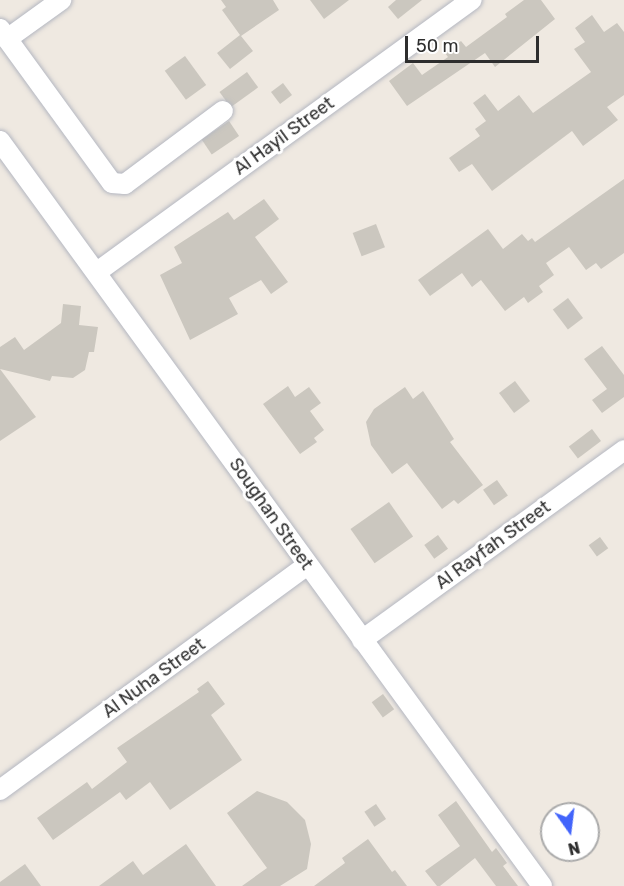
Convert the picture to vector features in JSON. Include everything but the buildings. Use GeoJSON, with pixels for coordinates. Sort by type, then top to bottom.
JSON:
{"type":"FeatureCollection","features":[{"type":"Feature","properties":{"kind":"street"},"geometry":{"type":"LineString","coordinates":[[61,0],[4,34],[107,178],[118,185],[125,184],[223,111]]}},
{"type":"Feature","properties":{"kind":"street","name":"Al Hayil Street"},"geometry":{"type":"LineString","coordinates":[[97,272],[472,0]]}},
{"type":"Feature","properties":{"kind":"street","name":"Soughan Street"},"geometry":{"type":"LineString","coordinates":[[3,150],[97,272],[307,565],[542,886]]}},
{"type":"Feature","properties":{"kind":"street","name":"Al Rayfah Street"},"geometry":{"type":"LineString","coordinates":[[362,640],[624,450]]}},
{"type":"Feature","properties":{"kind":"street","name":"Al Nuha Street"},"geometry":{"type":"LineString","coordinates":[[0,790],[307,565]]}}]}
